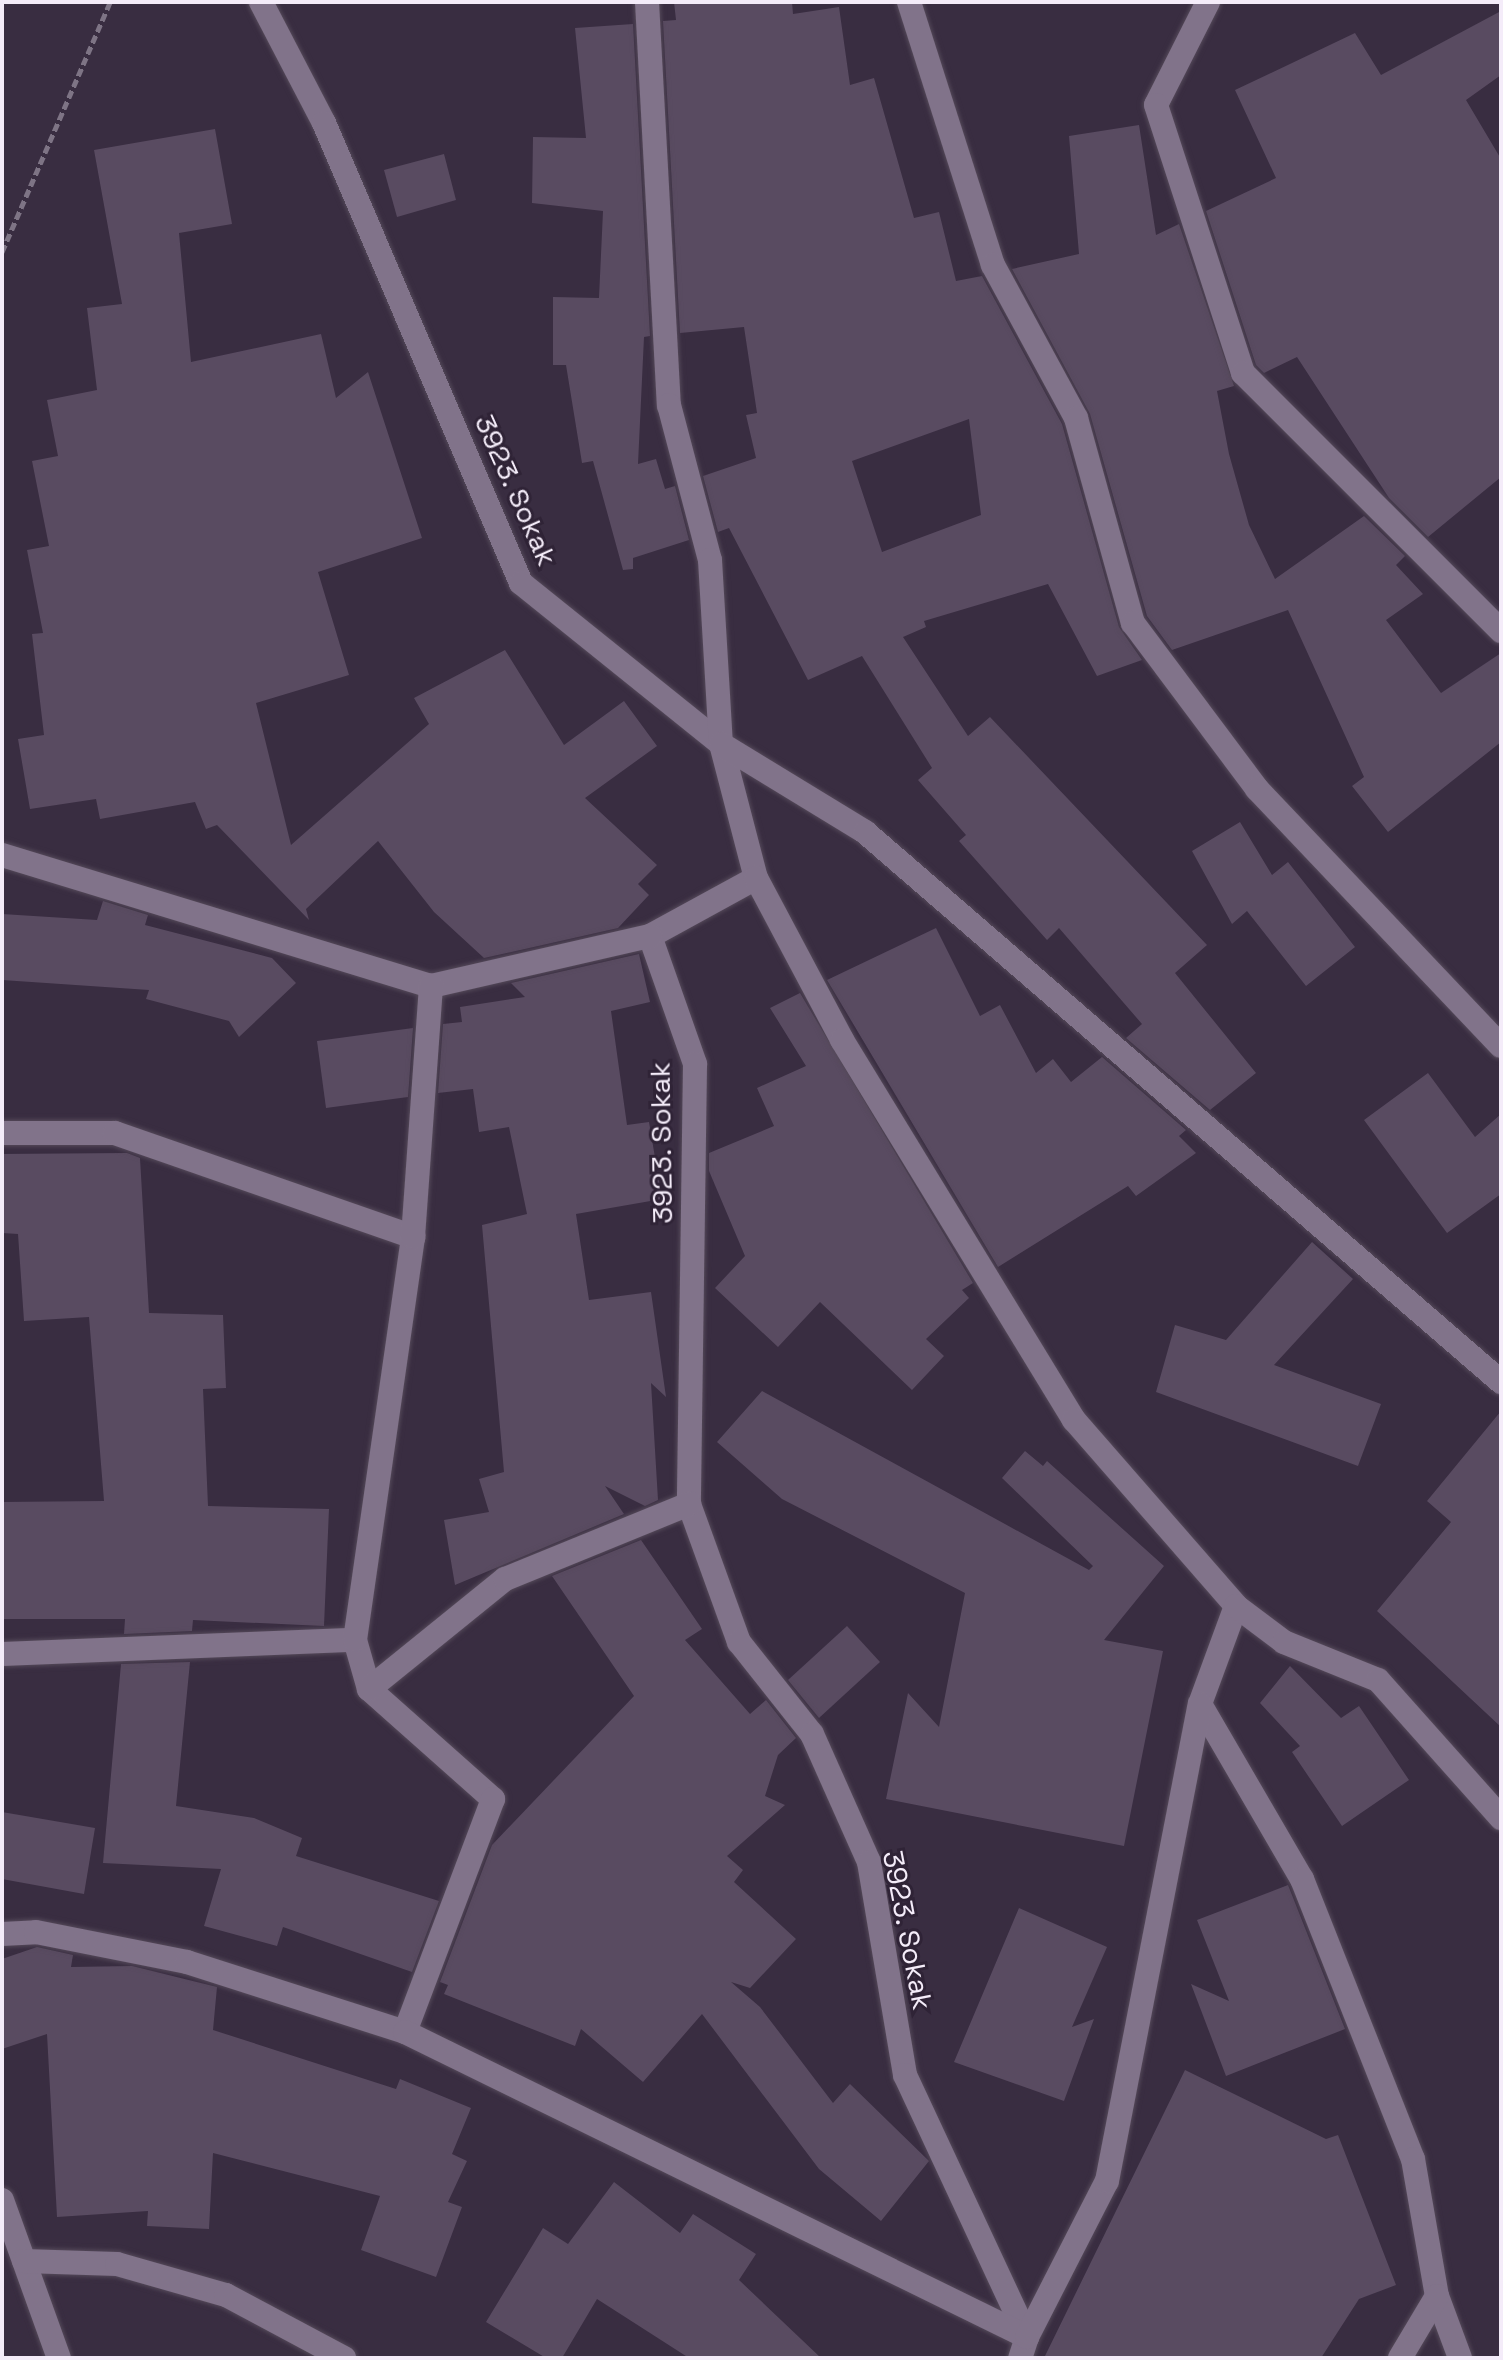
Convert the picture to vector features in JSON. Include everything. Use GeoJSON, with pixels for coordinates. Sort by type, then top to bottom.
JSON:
{"type":"FeatureCollection","features":[{"type":"Feature","properties":{"kind":"street","name":"3923. Sokak"},"geometry":{"type":"LineString","coordinates":[[261,2],[324,123],[521,583],[721,744],[865,832],[1501,1382]]}},
{"type":"Feature","properties":{"kind":"street"},"geometry":{"type":"LineString","coordinates":[[647,2],[669,405],[710,560],[721,744],[756,878],[873,1093],[1074,1420],[1236,1606],[1284,1642],[1378,1680],[1501,1818]]}},
{"type":"Feature","properties":{"kind":"street"},"geometry":{"type":"LineString","coordinates":[[909,2],[993,265],[1076,418],[1133,623],[1257,789],[1501,1046]]}},
{"type":"Feature","properties":{"kind":"street"},"geometry":{"type":"LineString","coordinates":[[1208,2],[1156,105],[1243,373],[1501,631]]}},
{"type":"Feature","properties":{"kind":"street"},"geometry":{"type":"LineString","coordinates":[[2,855],[431,986],[650,936],[756,878]]}},
{"type":"Feature","properties":{"kind":"street","name":"3923. Sokak"},"geometry":{"type":"LineString","coordinates":[[650,936],[695,1064],[689,1504],[739,1642],[812,1734],[869,1862],[905,2075],[1024,2347]]}},
{"type":"Feature","properties":{"kind":"street"},"geometry":{"type":"LineString","coordinates":[[405,2032],[493,1799],[369,1689],[355,1640],[413,1237],[431,986]]}},
{"type":"Feature","properties":{"kind":"street"},"geometry":{"type":"LineString","coordinates":[[2,1133],[115,1133],[413,1237]]}},
{"type":"Feature","properties":{"kind":"street"},"geometry":{"type":"LineString","coordinates":[[369,1689],[505,1579],[689,1504]]}},
{"type":"Feature","properties":{"kind":"street"},"geometry":{"type":"LineString","coordinates":[[2,1934],[36,1932],[187,1962],[405,2032],[1024,2347],[1107,2181],[1200,1704],[1236,1606]]}},
{"type":"Feature","properties":{"kind":"street"},"geometry":{"type":"LineString","coordinates":[[2,1654],[355,1640]]}},
{"type":"Feature","properties":{"kind":"street"},"geometry":{"type":"LineString","coordinates":[[1200,1704],[1302,1879],[1413,2159],[1437,2296],[1460,2358]]}},
{"type":"Feature","properties":{"kind":"street"},"geometry":{"type":"LineString","coordinates":[[2,2200],[59,2358]]}},
{"type":"Feature","properties":{"kind":"street"},"geometry":{"type":"LineString","coordinates":[[24,2261],[117,2264],[226,2295],[344,2358]]}},
{"type":"Feature","properties":{"kind":"street"},"geometry":{"type":"LineString","coordinates":[[1400,2358],[1437,2296]]}},
{"type":"Feature","properties":{"kind":"path"},"geometry":{"type":"LineString","coordinates":[[2,252],[110,2]]}},
{"type":"Feature","properties":{"kind":"building"},"geometry":{"type":"Polygon","coordinates":[[[674,2],[792,2],[793,14],[839,7],[850,85],[874,78],[914,218],[939,212],[956,281],[982,276],[1062,424],[1119,627],[1142,660],[1097,676],[1048,584],[924,621],[926,627],[903,637],[968,736],[990,717],[1207,945],[1175,973],[1256,1073],[1210,1110],[1126,1038],[1142,1024],[1059,928],[1047,940],[959,841],[966,835],[918,780],[932,768],[862,656],[808,680],[729,528],[718,532],[703,476],[756,458],[746,415],[757,413],[744,327],[680,333],[663,21],[676,20],[674,2]],[[969,419],[852,461],[882,552],[981,515],[969,419]]]}},
{"type":"Feature","properties":{"kind":"building"},"geometry":{"type":"Polygon","coordinates":[[[1501,11],[1501,75],[1466,100],[1501,159],[1501,477],[1428,537],[1389,498],[1297,357],[1264,373],[1256,365],[1206,211],[1276,178],[1235,90],[1355,33],[1381,75],[1501,11]]]}},
{"type":"Feature","properties":{"kind":"building"},"geometry":{"type":"Polygon","coordinates":[[[633,24],[650,336],[644,337],[638,464],[656,459],[665,489],[675,486],[689,540],[633,558],[633,569],[623,570],[593,461],[582,463],[566,365],[553,365],[553,297],[599,298],[603,211],[532,203],[533,137],[586,138],[575,28],[633,24]]]}},
{"type":"Feature","properties":{"kind":"building"},"geometry":{"type":"Polygon","coordinates":[[[1139,125],[1156,235],[1179,224],[1234,386],[1217,391],[1229,454],[1249,525],[1275,579],[1364,516],[1405,556],[1396,565],[1423,594],[1386,620],[1441,693],[1501,653],[1501,742],[1388,832],[1352,786],[1364,777],[1288,610],[1172,650],[1147,616],[1090,414],[1012,269],[1079,254],[1069,136],[1139,125]]]}},
{"type":"Feature","properties":{"kind":"building"},"geometry":{"type":"Polygon","coordinates":[[[215,129],[232,224],[179,233],[191,362],[321,334],[336,398],[368,372],[422,538],[318,572],[349,675],[256,703],[291,845],[429,724],[414,698],[505,650],[564,745],[624,701],[657,746],[585,798],[657,865],[638,884],[649,895],[618,928],[484,958],[434,912],[378,841],[306,909],[309,920],[217,825],[206,829],[195,802],[100,819],[96,799],[30,809],[18,739],[44,735],[32,634],[43,633],[27,550],[49,546],[32,461],[58,456],[47,400],[97,390],[87,308],[122,304],[94,150],[215,129]]]}},
{"type":"Feature","properties":{"kind":"building"},"geometry":{"type":"Polygon","coordinates":[[[444,154],[456,200],[397,217],[384,170],[444,154]]]}},
{"type":"Feature","properties":{"kind":"building"},"geometry":{"type":"Polygon","coordinates":[[[1240,822],[1272,875],[1288,862],[1355,947],[1306,986],[1247,911],[1232,924],[1192,851],[1240,822]]]}},
{"type":"Feature","properties":{"kind":"building"},"geometry":{"type":"Polygon","coordinates":[[[103,901],[148,915],[145,925],[272,958],[296,983],[239,1037],[229,1021],[146,999],[149,990],[2,980],[2,914],[97,920],[103,901]]]}},
{"type":"Feature","properties":{"kind":"building"},"geometry":{"type":"Polygon","coordinates":[[[936,928],[980,1016],[1000,1005],[1036,1073],[1053,1059],[1071,1082],[1102,1057],[1186,1130],[1179,1136],[1196,1153],[1136,1196],[1128,1186],[998,1267],[827,980],[936,928]]]}},
{"type":"Feature","properties":{"kind":"building"},"geometry":{"type":"Polygon","coordinates":[[[639,954],[650,1002],[611,1011],[627,1125],[649,1122],[662,1199],[576,1214],[589,1300],[651,1292],[666,1397],[651,1383],[658,1500],[645,1506],[605,1486],[624,1514],[455,1585],[444,1520],[489,1512],[479,1479],[504,1472],[482,1225],[527,1214],[509,1127],[479,1132],[473,1089],[438,1093],[443,1024],[462,1022],[460,1007],[525,997],[511,983],[639,954]]]}},
{"type":"Feature","properties":{"kind":"building"},"geometry":{"type":"Polygon","coordinates":[[[800,993],[973,1283],[962,1290],[969,1298],[926,1339],[944,1356],[912,1390],[820,1302],[778,1347],[715,1288],[745,1256],[709,1171],[709,1153],[774,1126],[757,1088],[806,1066],[770,1008],[800,993]]]}},
{"type":"Feature","properties":{"kind":"building"},"geometry":{"type":"Polygon","coordinates":[[[413,1028],[408,1097],[326,1108],[317,1041],[413,1028]]]}},
{"type":"Feature","properties":{"kind":"building"},"geometry":{"type":"Polygon","coordinates":[[[1428,1073],[1475,1137],[1501,1114],[1501,1194],[1447,1233],[1364,1120],[1428,1073]]]}},
{"type":"Feature","properties":{"kind":"building"},"geometry":{"type":"Polygon","coordinates":[[[127,1153],[140,1158],[149,1313],[223,1315],[226,1388],[203,1389],[208,1506],[329,1509],[324,1626],[193,1620],[192,1631],[124,1634],[125,1619],[2,1619],[2,1502],[104,1501],[89,1317],[24,1321],[18,1234],[2,1233],[2,1154],[127,1153]]]}},
{"type":"Feature","properties":{"kind":"building"},"geometry":{"type":"Polygon","coordinates":[[[1312,1242],[1353,1279],[1274,1365],[1381,1404],[1358,1466],[1156,1392],[1175,1325],[1226,1340],[1312,1242]]]}},
{"type":"Feature","properties":{"kind":"building"},"geometry":{"type":"Polygon","coordinates":[[[762,1391],[1089,1570],[1093,1566],[1002,1478],[1025,1451],[1043,1466],[1047,1461],[1164,1566],[1104,1640],[1163,1651],[1124,1846],[886,1799],[908,1693],[939,1727],[965,1593],[782,1499],[717,1442],[762,1391]]]}},
{"type":"Feature","properties":{"kind":"building"},"geometry":{"type":"Polygon","coordinates":[[[1501,1411],[1501,1727],[1377,1611],[1451,1522],[1427,1501],[1501,1411]]]}},
{"type":"Feature","properties":{"kind":"building"},"geometry":{"type":"Polygon","coordinates":[[[641,1540],[702,1629],[685,1640],[750,1714],[766,1700],[796,1738],[778,1755],[765,1796],[785,1805],[727,1856],[743,1870],[734,1882],[796,1939],[750,1988],[731,1982],[760,2007],[833,2103],[850,2084],[929,2161],[881,2221],[819,2169],[702,2014],[643,2082],[581,2029],[575,2046],[444,1994],[448,1985],[440,1982],[492,1845],[634,1696],[552,1576],[641,1540]]]}},
{"type":"Feature","properties":{"kind":"building"},"geometry":{"type":"Polygon","coordinates":[[[847,1626],[880,1662],[819,1718],[788,1680],[847,1626]]]}},
{"type":"Feature","properties":{"kind":"building"},"geometry":{"type":"Polygon","coordinates":[[[190,1662],[176,1806],[254,1818],[302,1838],[296,1856],[439,1901],[412,1972],[283,1927],[277,1946],[204,1926],[221,1869],[103,1863],[121,1664],[190,1662]]]}},
{"type":"Feature","properties":{"kind":"building"},"geometry":{"type":"Polygon","coordinates":[[[1290,1666],[1341,1718],[1359,1706],[1409,1780],[1342,1826],[1292,1752],[1300,1746],[1260,1703],[1290,1666]]]}},
{"type":"Feature","properties":{"kind":"building"},"geometry":{"type":"Polygon","coordinates":[[[2,1812],[95,1828],[84,1894],[2,1879],[2,1812]]]}},
{"type":"Feature","properties":{"kind":"building"},"geometry":{"type":"Polygon","coordinates":[[[1288,1885],[1345,2029],[1226,2076],[1191,1984],[1229,2001],[1197,1920],[1288,1885]]]}},
{"type":"Feature","properties":{"kind":"building"},"geometry":{"type":"Polygon","coordinates":[[[1019,1908],[1107,1947],[1072,2027],[1094,2019],[1064,2101],[954,2062],[1019,1908]]]}},
{"type":"Feature","properties":{"kind":"building"},"geometry":{"type":"Polygon","coordinates":[[[37,1947],[73,1955],[71,1967],[132,1966],[217,1987],[213,2030],[396,2089],[400,2079],[471,2108],[452,2154],[467,2161],[448,2202],[462,2207],[436,2277],[361,2250],[380,2196],[213,2153],[209,2229],[147,2226],[148,2211],[57,2217],[47,2034],[2,2049],[2,1959],[37,1947]]]}},
{"type":"Feature","properties":{"kind":"building"},"geometry":{"type":"Polygon","coordinates":[[[1185,2070],[1326,2139],[1338,2135],[1396,2285],[1359,2299],[1321,2358],[1044,2358],[1185,2070]]]}},
{"type":"Feature","properties":{"kind":"building"},"geometry":{"type":"Polygon","coordinates":[[[614,2182],[680,2233],[693,2214],[756,2254],[739,2280],[821,2358],[689,2358],[597,2299],[562,2358],[546,2358],[486,2322],[543,2228],[568,2244],[614,2182]]]}}]}
